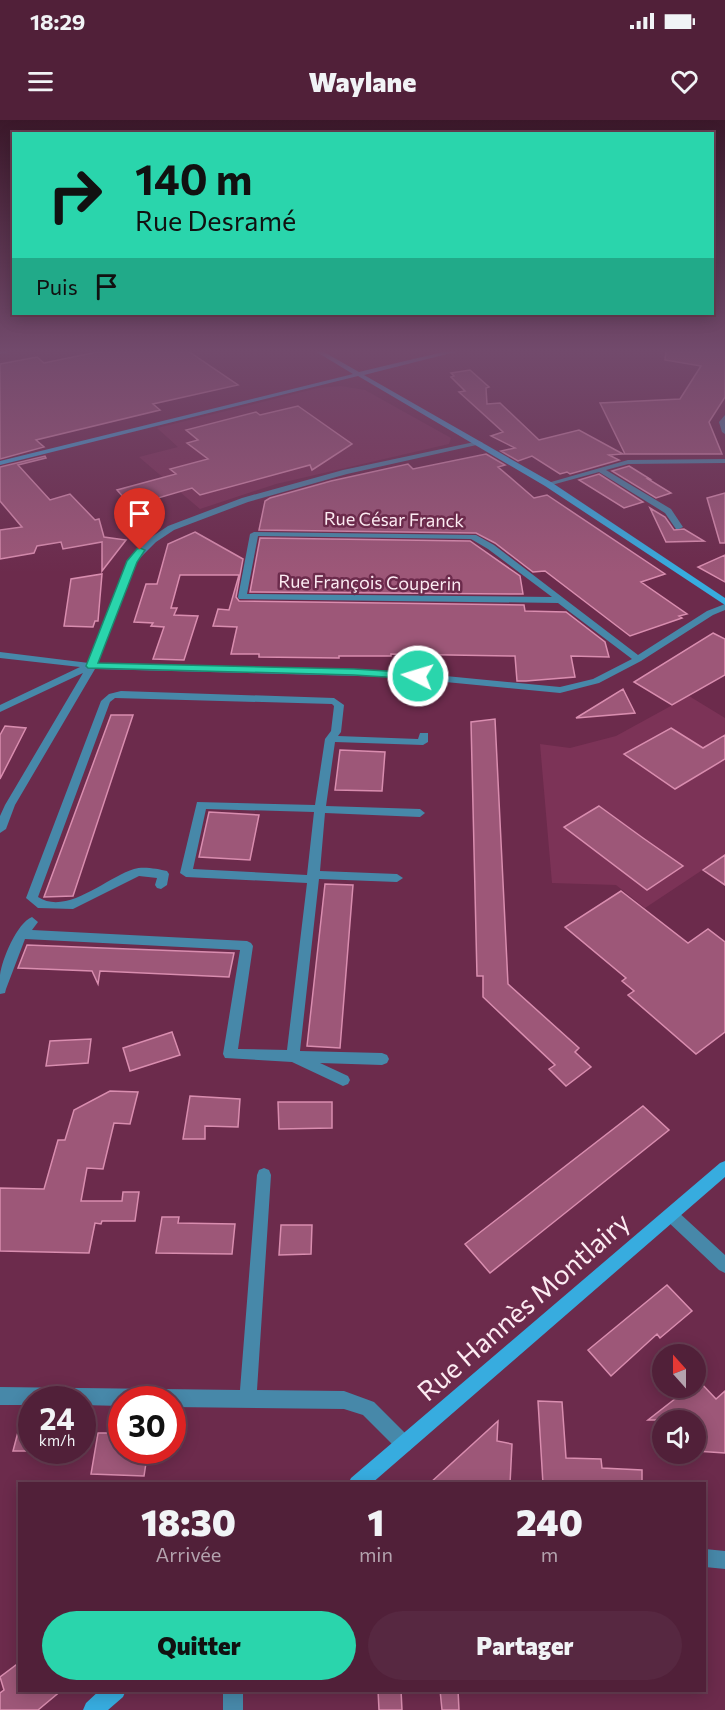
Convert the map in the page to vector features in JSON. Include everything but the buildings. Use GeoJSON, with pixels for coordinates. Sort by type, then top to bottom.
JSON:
{"type":"FeatureCollection","features":[{"type":"Feature","properties":{"kind":"street"},"geometry":{"type":"LineString","coordinates":[[0,463],[152,425]]}},
{"type":"Feature","properties":{"kind":"street"},"geometry":{"type":"LineString","coordinates":[[447,425],[548,484],[725,602]]}},
{"type":"Feature","properties":{"kind":"street"},"geometry":{"type":"LineString","coordinates":[[0,828],[10,805],[92,666],[132,561],[140,550],[171,528],[236,503],[297,485],[479,444]]}},
{"type":"Feature","properties":{"kind":"street"},"geometry":{"type":"LineString","coordinates":[[548,484],[628,462],[725,461]]}},
{"type":"Feature","properties":{"kind":"street"},"geometry":{"type":"LineString","coordinates":[[600,470],[668,511],[678,526]]}},
{"type":"Feature","properties":{"kind":"street","name":"Rue François Couperin"},"geometry":{"type":"LineString","coordinates":[[254,534],[242,597],[560,600]]}},
{"type":"Feature","properties":{"kind":"street","name":"Rue César Franck"},"geometry":{"type":"LineString","coordinates":[[254,534],[473,537],[491,547],[638,659]]}},
{"type":"Feature","properties":{"kind":"street"},"geometry":{"type":"LineString","coordinates":[[0,655],[92,666],[394,674],[560,690],[596,681],[638,659],[710,613],[725,607]]}},
{"type":"Feature","properties":{"kind":"street"},"geometry":{"type":"LineString","coordinates":[[0,709],[92,666]]}},
{"type":"Feature","properties":{"kind":"street"},"geometry":{"type":"LineString","coordinates":[[161,885],[163,874],[137,872],[73,905],[42,905],[32,898],[106,701],[112,696],[122,694],[334,701],[339,705],[336,732],[330,739],[320,809],[293,1056]]}},
{"type":"Feature","properties":{"kind":"street"},"geometry":{"type":"LineString","coordinates":[[330,739],[423,742],[424,735]]}},
{"type":"Feature","properties":{"kind":"street"},"geometry":{"type":"LineString","coordinates":[[397,878],[186,873],[201,805],[420,813]]}},
{"type":"Feature","properties":{"kind":"street"},"geometry":{"type":"LineString","coordinates":[[0,989],[21,934],[32,922]]}},
{"type":"Feature","properties":{"kind":"street"},"geometry":{"type":"LineString","coordinates":[[21,934],[247,946],[230,1054],[382,1059]]}},
{"type":"Feature","properties":{"kind":"street"},"geometry":{"type":"LineString","coordinates":[[293,1056],[343,1080]]}},
{"type":"Feature","properties":{"kind":"street","name":"Rue Hannès Montlairy"},"geometry":{"type":"LineString","coordinates":[[359,1482],[725,1168]]}},
{"type":"Feature","properties":{"kind":"street"},"geometry":{"type":"LineString","coordinates":[[248,1399],[264,1175]]}},
{"type":"Feature","properties":{"kind":"street"},"geometry":{"type":"LineString","coordinates":[[671,1215],[725,1265]]}},
{"type":"Feature","properties":{"kind":"street"},"geometry":{"type":"LineString","coordinates":[[0,1396],[344,1400],[368,1408],[404,1444]]}},
{"type":"Feature","properties":{"kind":"street"},"geometry":{"type":"LineString","coordinates":[[706,1558],[725,1560]]}},
{"type":"Feature","properties":{"kind":"street"},"geometry":{"type":"LineString","coordinates":[[93,1710],[114,1692]]}},
{"type":"Feature","properties":{"kind":"street"},"geometry":{"type":"LineString","coordinates":[[233,1692],[233,1710]]}},
{"type":"Feature","properties":{"kind":"shaded area"},"geometry":{"type":"Polygon","coordinates":[[[168,425],[428,425],[451,438],[449,444],[276,484],[200,509],[139,457],[178,447],[157,428],[168,425]]]}},
{"type":"Feature","properties":{"kind":"shaded area"},"geometry":{"type":"Polygon","coordinates":[[[689,696],[725,718],[725,855],[645,908],[616,885],[552,883],[540,744],[570,748],[616,736],[689,696]]]}},
{"type":"Feature","properties":{"kind":"route"},"geometry":{"type":"LineString","coordinates":[[140,550],[132,561],[92,666],[354,672],[418,676]]}}]}
